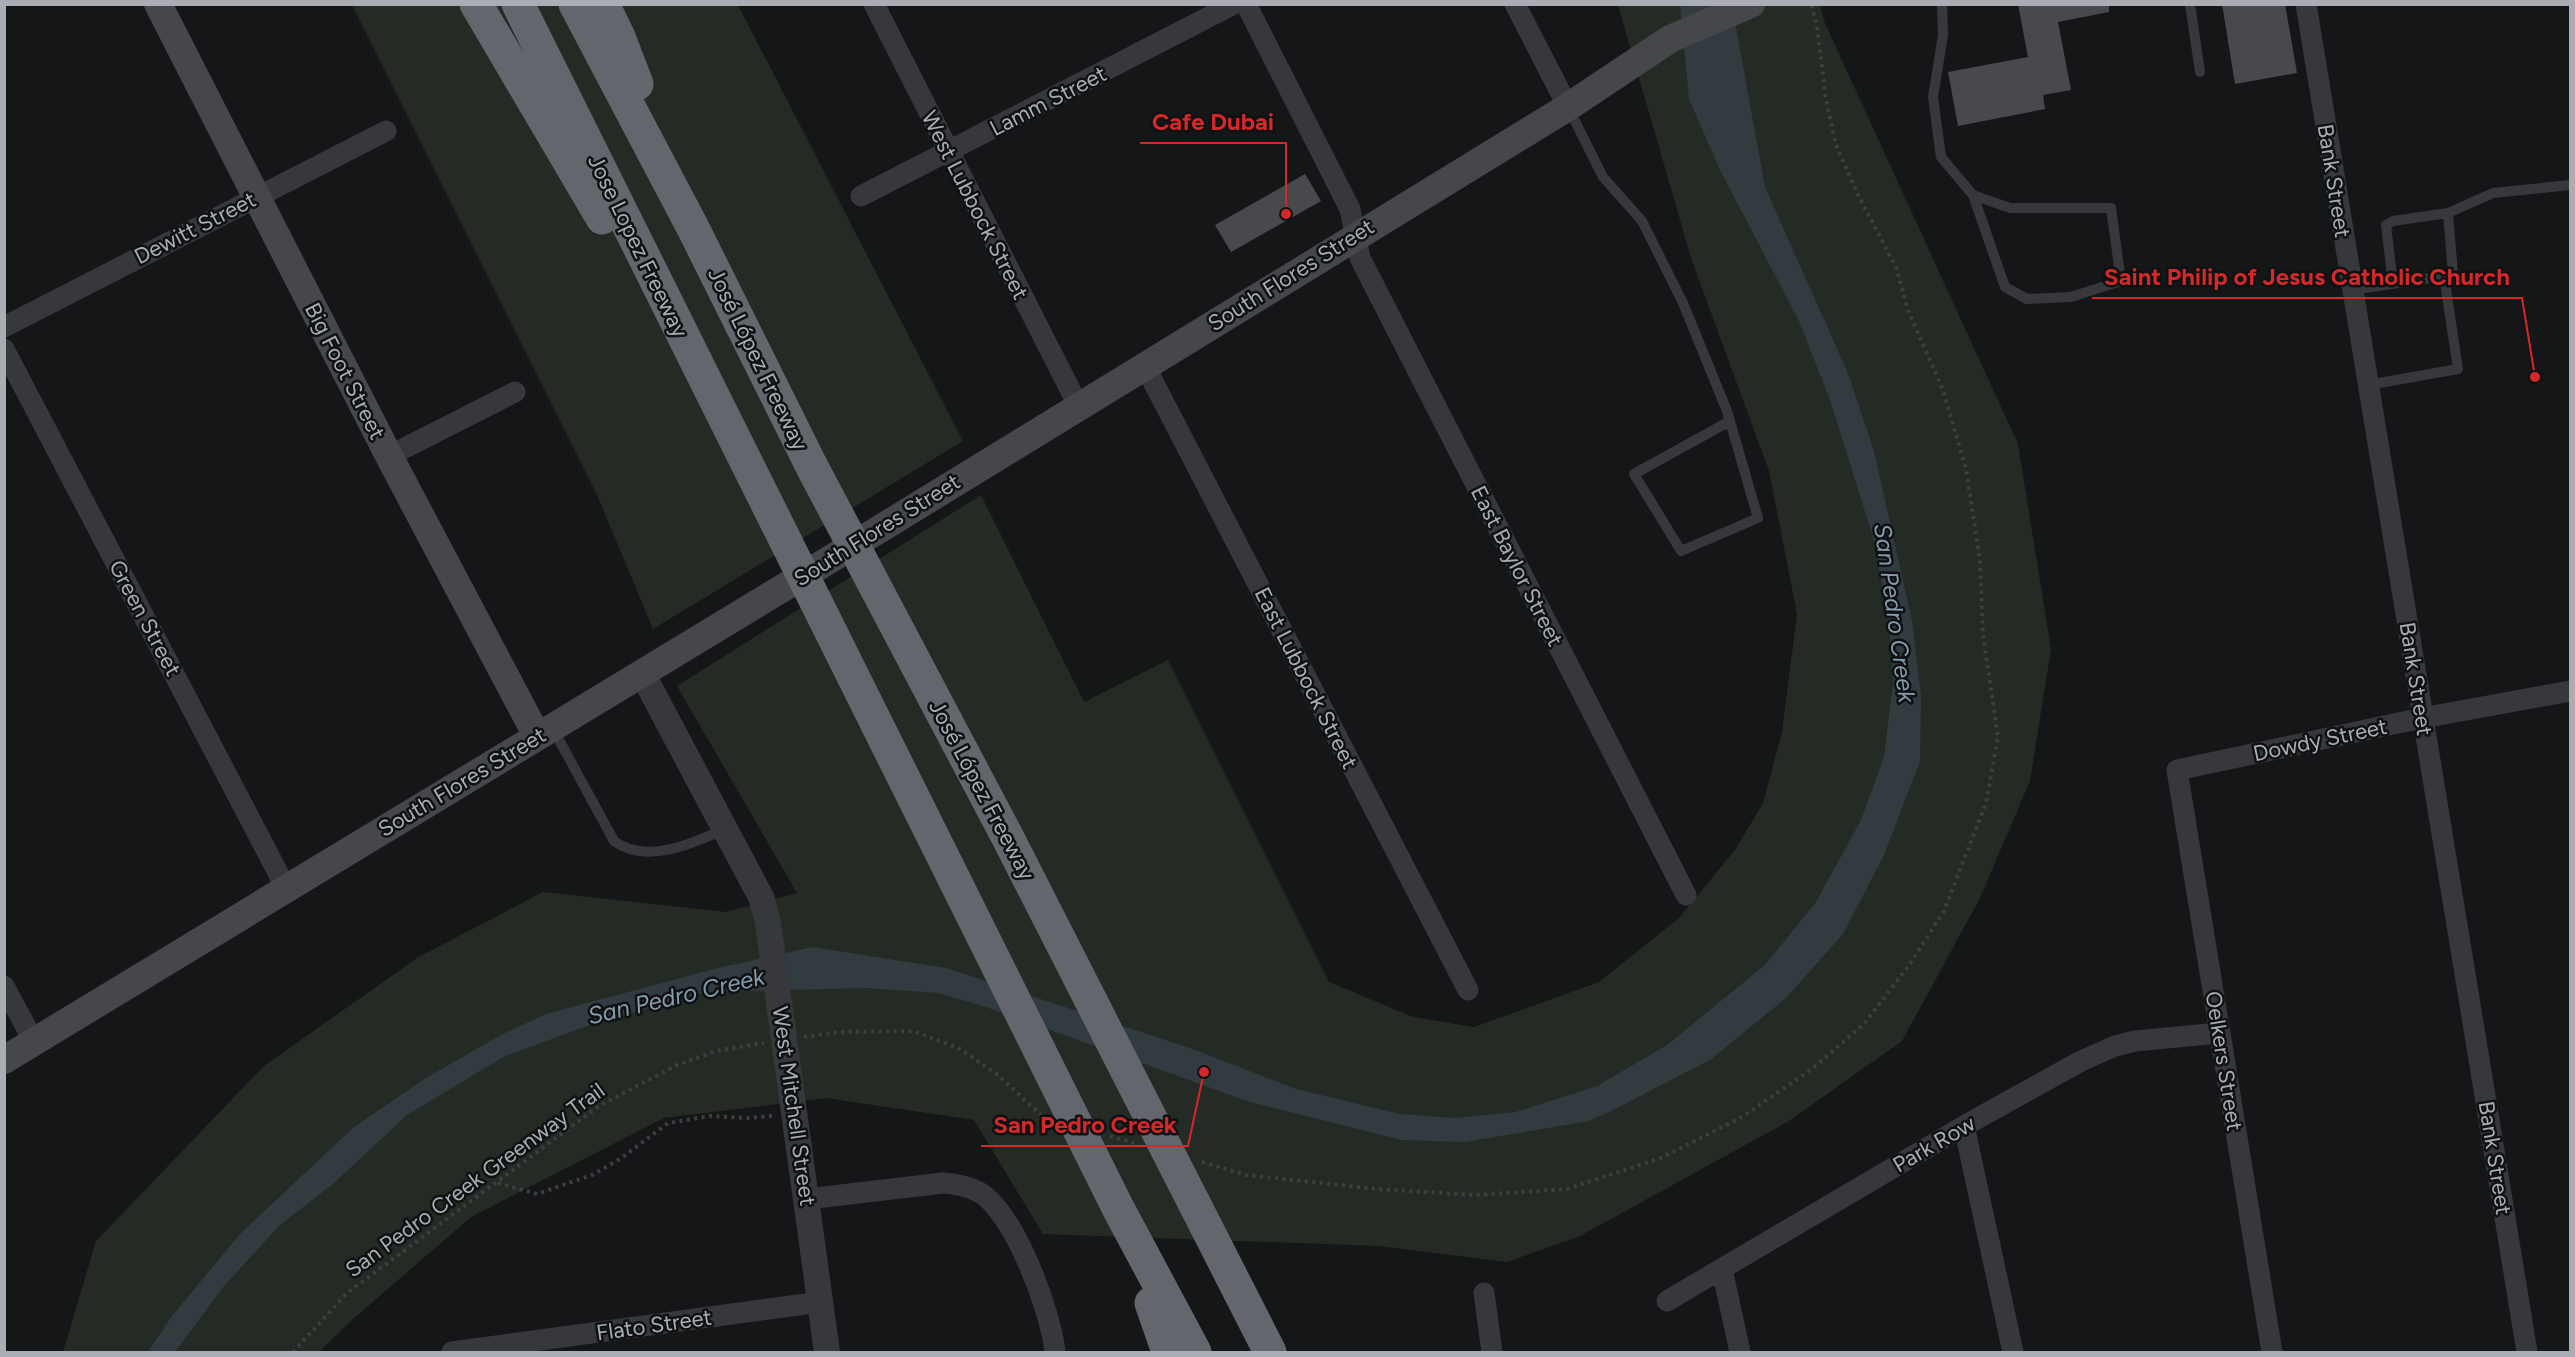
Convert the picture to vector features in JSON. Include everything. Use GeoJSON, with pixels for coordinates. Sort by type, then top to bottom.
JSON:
{"type":"FeatureCollection","features":[{"type":"Feature","properties":{"kind":"highway"},"geometry":{"type":"LineString","coordinates":[[476,4],[757,487],[1114,1199],[1195,1353]]}},
{"type":"Feature","properties":{"kind":"highway","name":"Jose Lopez Freeway"},"geometry":{"type":"LineString","coordinates":[[518,4],[757,487]]}},
{"type":"Feature","properties":{"kind":"highway"},"geometry":{"type":"LineString","coordinates":[[575,4],[693,228]]}},
{"type":"Feature","properties":{"kind":"highway"},"geometry":{"type":"LineString","coordinates":[[603,4],[619,37],[693,228]]}},
{"type":"Feature","properties":{"kind":"highway","name":"José López Freeway"},"geometry":{"type":"LineString","coordinates":[[693,228],[811,465],[1008,838],[1270,1353]]}},
{"type":"Feature","properties":{"kind":"highway"},"geometry":{"type":"LineString","coordinates":[[1114,1199],[1168,1353]]}},
{"type":"Feature","properties":{"kind":"highway"},"geometry":{"type":"LineString","coordinates":[[1216,1246],[1291,1353]]}},
{"type":"Feature","properties":{"kind":"main road","name":"Big Foot Street"},"geometry":{"type":"LineString","coordinates":[[158,4],[389,456],[544,732]]}},
{"type":"Feature","properties":{"kind":"main road","name":"South Flores Street"},"geometry":{"type":"LineString","coordinates":[[4,1060],[1568,107],[1670,39],[1751,4]]}},
{"type":"Feature","properties":{"kind":"street","name":"West Lubbock Street"},"geometry":{"type":"LineString","coordinates":[[874,4],[1078,405]]}},
{"type":"Feature","properties":{"kind":"street","name":"Lamm Street"},"geometry":{"type":"LineString","coordinates":[[861,196],[1234,4]]}},
{"type":"Feature","properties":{"kind":"street","name":"East Baylor Street"},"geometry":{"type":"LineString","coordinates":[[1246,4],[1350,209],[1361,261],[1686,895]]}},
{"type":"Feature","properties":{"kind":"street"},"geometry":{"type":"LineString","coordinates":[[1515,4],[1568,107]]}},
{"type":"Feature","properties":{"kind":"street","name":"Bank Street"},"geometry":{"type":"LineString","coordinates":[[2306,4],[2527,1353]]}},
{"type":"Feature","properties":{"kind":"street","name":"Dewitt Street"},"geometry":{"type":"LineString","coordinates":[[4,327],[386,130]]}},
{"type":"Feature","properties":{"kind":"street","name":"Green Street"},"geometry":{"type":"LineString","coordinates":[[4,349],[286,888]]}},
{"type":"Feature","properties":{"kind":"street","name":"East Lubbock Street"},"geometry":{"type":"LineString","coordinates":[[1144,366],[1468,990]]}},
{"type":"Feature","properties":{"kind":"street"},"geometry":{"type":"LineString","coordinates":[[389,456],[515,392]]}},
{"type":"Feature","properties":{"kind":"street","name":"West Mitchell Street"},"geometry":{"type":"LineString","coordinates":[[642,673],[762,899],[768,923],[784,1109],[807,1199],[827,1353]]}},
{"type":"Feature","properties":{"kind":"street","name":"Dowdy Street"},"geometry":{"type":"LineString","coordinates":[[2177,770],[2422,718],[2571,691]]}},
{"type":"Feature","properties":{"kind":"street","name":"Oelkers Street"},"geometry":{"type":"LineString","coordinates":[[2177,770],[2218,1033],[2272,1353]]}},
{"type":"Feature","properties":{"kind":"street"},"geometry":{"type":"LineString","coordinates":[[4,986],[34,1042]]}},
{"type":"Feature","properties":{"kind":"street","name":"Park Row"},"geometry":{"type":"LineString","coordinates":[[1667,1301],[1964,1126],[2081,1061],[2115,1046],[2135,1041],[2218,1033]]}},
{"type":"Feature","properties":{"kind":"street"},"geometry":{"type":"LineString","coordinates":[[1964,1126],[2013,1353]]}},
{"type":"Feature","properties":{"kind":"street"},"geometry":{"type":"LineString","coordinates":[[807,1199],[943,1183],[964,1186],[980,1193],[1000,1211],[1020,1246],[1048,1321],[1055,1353]]}},
{"type":"Feature","properties":{"kind":"street"},"geometry":{"type":"LineString","coordinates":[[1722,1269],[1740,1353]]}},
{"type":"Feature","properties":{"kind":"street"},"geometry":{"type":"LineString","coordinates":[[1484,1293],[1492,1353]]}},
{"type":"Feature","properties":{"kind":"street","name":"Flato Street"},"geometry":{"type":"LineString","coordinates":[[452,1353],[820,1302]]}},
{"type":"Feature","properties":{"kind":"lane"},"geometry":{"type":"LineString","coordinates":[[1942,4],[1943,35],[1933,97],[1941,157],[1973,195],[2005,287],[2027,299],[2071,297],[2121,281],[2111,208],[2010,208],[1973,195]]}},
{"type":"Feature","properties":{"kind":"lane"},"geometry":{"type":"LineString","coordinates":[[2190,4],[2200,72]]}},
{"type":"Feature","properties":{"kind":"lane"},"geometry":{"type":"LineString","coordinates":[[1568,107],[1603,177],[1642,220],[1683,303],[1730,421],[1758,518],[1681,551],[1634,474],[1730,421]]}},
{"type":"Feature","properties":{"kind":"lane"},"geometry":{"type":"LineString","coordinates":[[2393,284],[2386,225],[2448,213],[2493,193],[2571,185]]}},
{"type":"Feature","properties":{"kind":"lane"},"geometry":{"type":"LineString","coordinates":[[2352,290],[2453,274],[2448,213]]}},
{"type":"Feature","properties":{"kind":"lane"},"geometry":{"type":"LineString","coordinates":[[2368,386],[2458,369],[2444,276]]}},
{"type":"Feature","properties":{"kind":"lane"},"geometry":{"type":"LineString","coordinates":[[544,732],[615,841],[622,847],[648,853],[703,839],[725,829]]}},
{"type":"Feature","properties":{"kind":"path"},"geometry":{"type":"LineString","coordinates":[[1201,1162],[1246,1175],[1376,1189],[1475,1195],[1567,1189],[1661,1158],[1742,1118],[1813,1068],[1864,1024],[1910,964],[1944,911],[1986,803],[1998,737],[1983,635],[1980,560],[1966,469],[1943,390],[1908,310],[1896,267],[1857,193],[1836,145],[1826,99],[1817,27],[1810,4]]}},
{"type":"Feature","properties":{"kind":"path"},"geometry":{"type":"LineString","coordinates":[[794,1038],[838,1032],[914,1031],[960,1049],[998,1075],[1042,1116],[1054,1119]]}},
{"type":"Feature","properties":{"kind":"path","name":"San Pedro Creek Greenway Trail"},"geometry":{"type":"LineString","coordinates":[[293,1353],[347,1293],[599,1106],[677,1065],[716,1051],[772,1042]]}},
{"type":"Feature","properties":{"kind":"path"},"geometry":{"type":"LineString","coordinates":[[497,1183],[537,1194],[592,1175],[620,1159],[668,1123],[711,1116],[747,1118],[784,1109]]}},
{"type":"Feature","properties":{"kind":"path"},"geometry":{"type":"LineString","coordinates":[[1099,1132],[1144,1146]]}},
{"type":"Feature","properties":{"kind":"shaded area"},"geometry":{"type":"Polygon","coordinates":[[[352,5],[738,5],[963,441],[653,629],[597,495],[352,5]]]}},
{"type":"Feature","properties":{"kind":"shaded area"},"geometry":{"type":"Polygon","coordinates":[[[1618,5],[1820,5],[1824,21],[2018,444],[2051,649],[2030,781],[1979,900],[1902,1041],[1789,1121],[1580,1236],[1507,1262],[1379,1246],[1043,1234],[974,1120],[826,1098],[664,1118],[471,1217],[352,1320],[319,1352],[63,1352],[96,1241],[264,1066],[417,958],[543,892],[726,912],[797,893],[677,686],[981,495],[1084,702],[1168,660],[1329,982],[1413,1017],[1474,1027],[1599,982],[1679,918],[1735,850],[1763,803],[1782,732],[1797,614],[1769,471],[1691,258],[1618,5]]]}},
{"type":"Feature","properties":{"kind":"water"},"geometry":{"type":"Polygon","coordinates":[[[1680,5],[1732,5],[1765,187],[1847,371],[1874,451],[1912,621],[1921,696],[1920,761],[1884,855],[1843,934],[1786,998],[1710,1060],[1589,1121],[1465,1142],[1401,1140],[1250,1102],[986,1007],[938,993],[867,988],[706,992],[587,1026],[505,1056],[407,1115],[334,1183],[279,1226],[224,1286],[175,1352],[148,1352],[172,1316],[240,1234],[354,1127],[426,1078],[501,1035],[546,1014],[718,968],[813,947],[946,968],[1193,1049],[1296,1089],[1400,1114],[1455,1118],[1516,1112],[1597,1086],[1667,1045],[1765,965],[1816,902],[1861,820],[1884,757],[1893,683],[1889,621],[1873,537],[1830,400],[1799,321],[1720,170],[1689,99],[1680,5]]]}},
{"type":"Feature","properties":{"kind":"building"},"geometry":{"type":"Polygon","coordinates":[[[2018,4],[2109,4],[2109,12],[2058,22],[2071,90],[2043,95],[2045,109],[1958,126],[1948,72],[2028,57],[2018,4]]]}},
{"type":"Feature","properties":{"kind":"building"},"geometry":{"type":"Polygon","coordinates":[[[2222,4],[2285,4],[2297,73],[2235,84],[2222,4]]]}},
{"type":"Feature","properties":{"kind":"building"},"geometry":{"type":"Polygon","coordinates":[[[1305,174],[1321,201],[1231,252],[1215,225],[1305,174]]]}},
{"type":"Feature","properties":{"kind":"place","name":"Cafe Dubai"},"geometry":{"type":"Point","coordinates":[1286,214]}},
{"type":"Feature","properties":{"kind":"place","name":"Saint Philip of Jesus Catholic Church"},"geometry":{"type":"Point","coordinates":[2535,377]}},
{"type":"Feature","properties":{"kind":"place","name":"San Pedro Creek"},"geometry":{"type":"Point","coordinates":[1204,1072]}}]}
